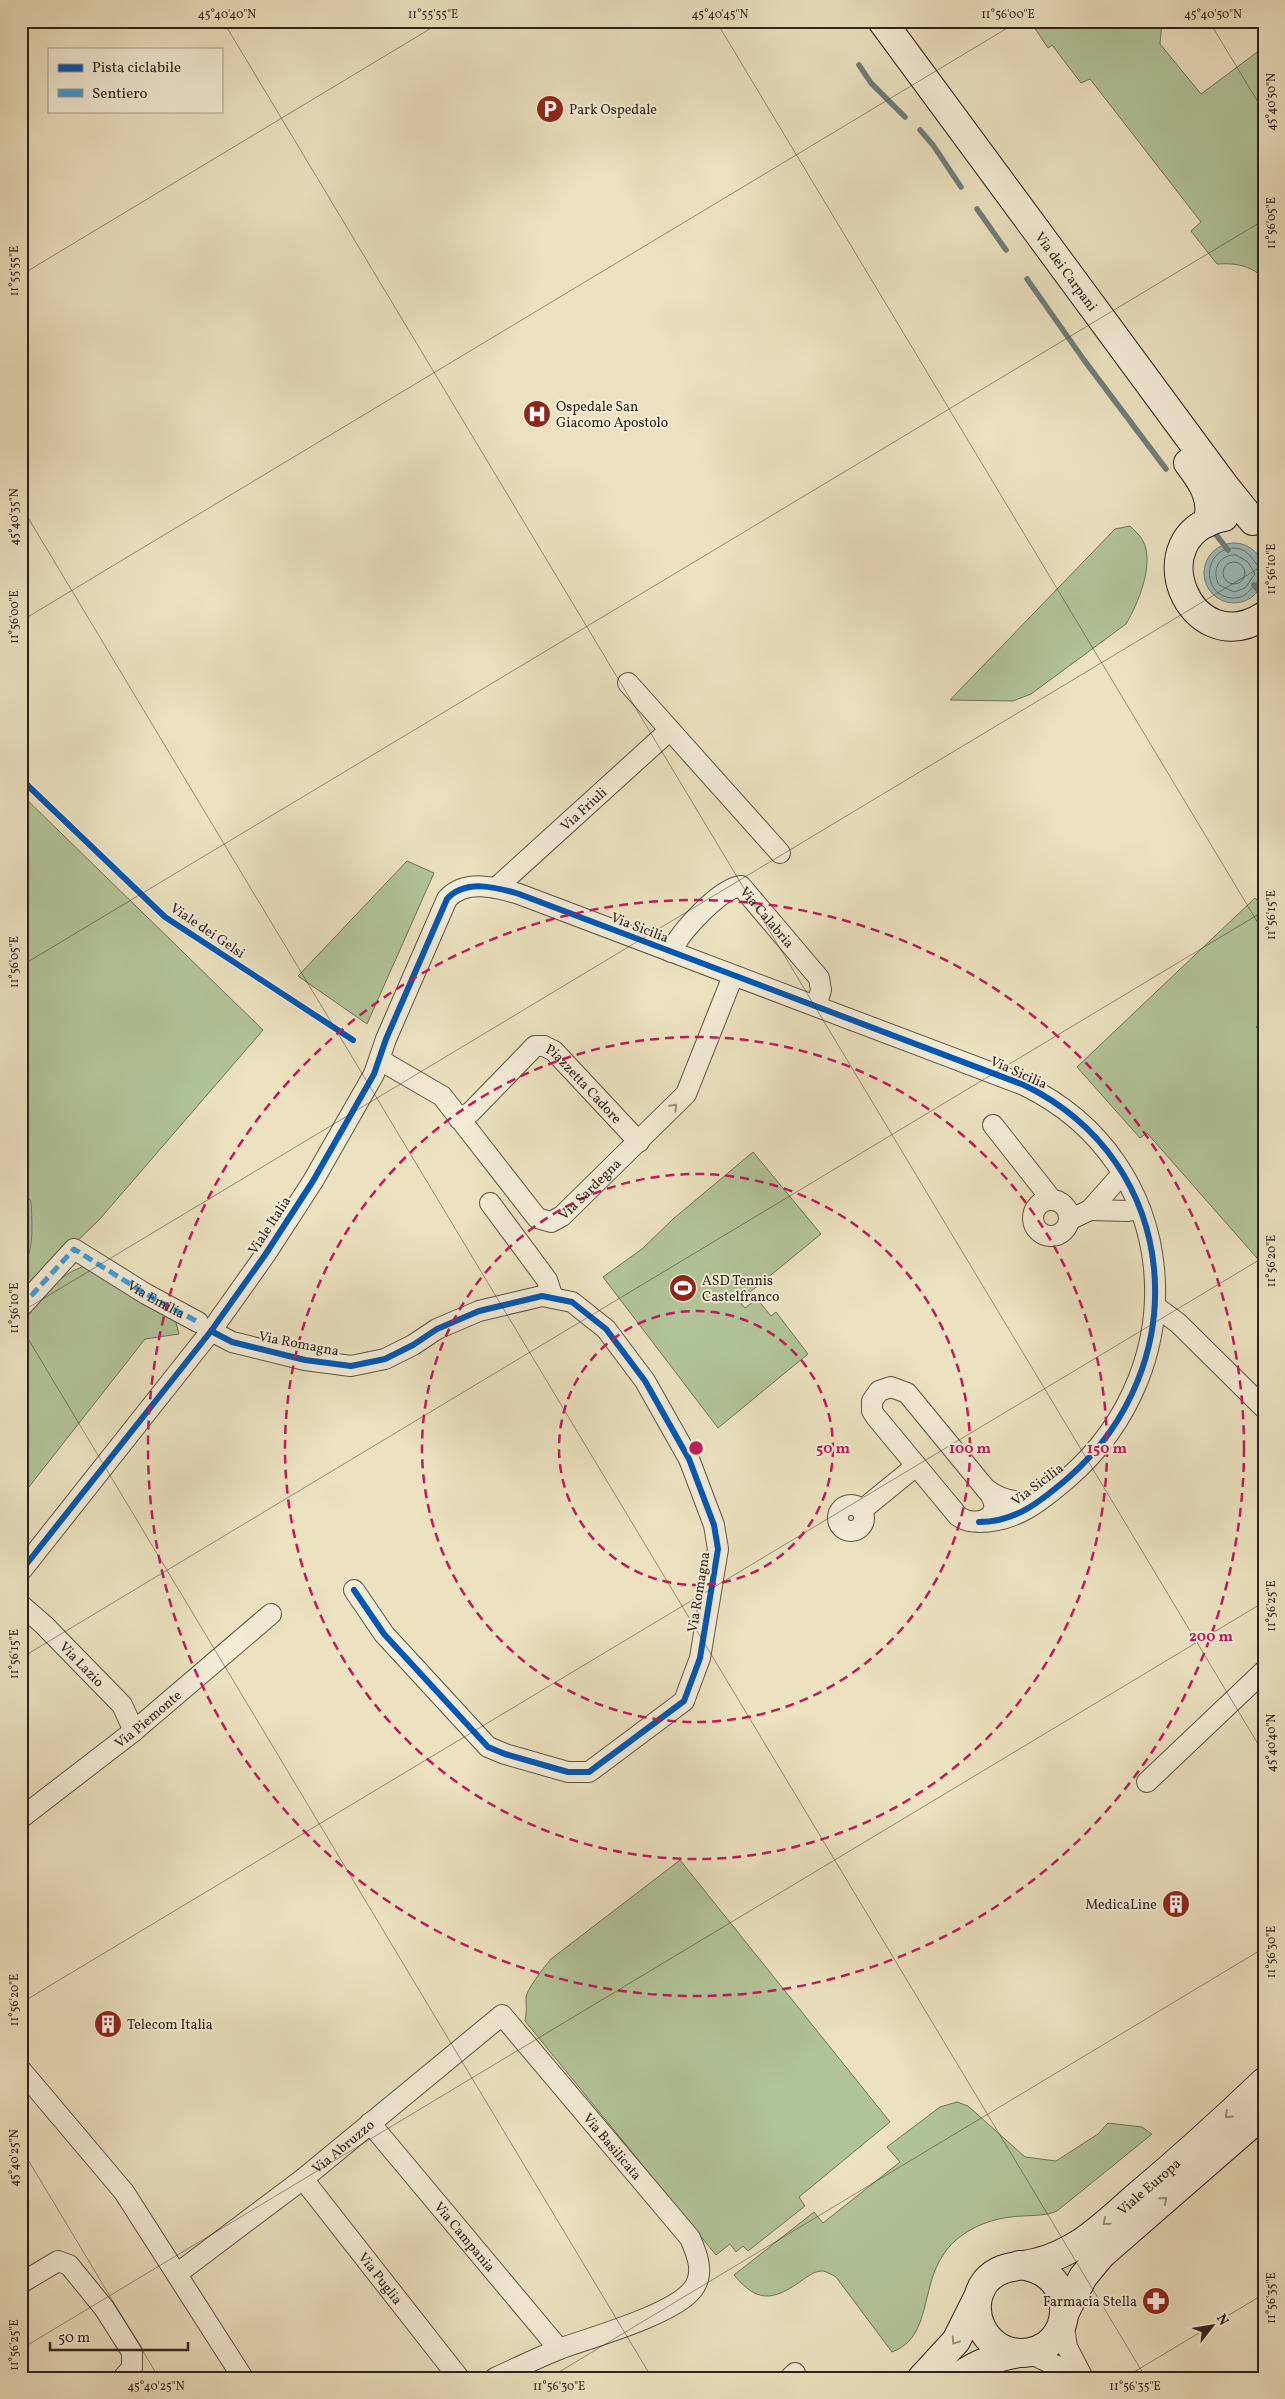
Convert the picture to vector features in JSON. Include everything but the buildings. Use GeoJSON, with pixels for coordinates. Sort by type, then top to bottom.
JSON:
{"type":"FeatureCollection","features":[{"type":"Feature","properties":{"kind":"street","name":"Via dei Carpani"},"geometry":{"type":"LineString","coordinates":[[862,21],[1202,482],[1209,499],[1206,523]]}},
{"type":"Feature","properties":{"kind":"street","name":"Via dei Carpani"},"geometry":{"type":"LineString","coordinates":[[882,21],[1219,478],[1260,524]]}},
{"type":"Feature","properties":{"kind":"street"},"geometry":{"type":"LineString","coordinates":[[1260,524],[1233,516],[1206,523],[1190,537],[1180,556],[1179,578],[1183,593],[1191,607],[1211,621],[1235,626],[1262,618]]}},
{"type":"Feature","properties":{"kind":"street"},"geometry":{"type":"LineString","coordinates":[[628,683],[780,853]]}},
{"type":"Feature","properties":{"kind":"street","name":"Via Friuli"},"geometry":{"type":"LineString","coordinates":[[496,888],[670,730]]}},
{"type":"Feature","properties":{"kind":"street","name":"Via Calabria"},"geometry":{"type":"LineString","coordinates":[[671,952],[682,933],[726,890],[741,886],[819,978],[822,990],[816,1006]]}},
{"type":"Feature","properties":{"kind":"street","name":"Viale Italia"},"geometry":{"type":"LineString","coordinates":[[21,1570],[204,1326],[260,1262],[313,1181],[380,1060],[386,1039],[447,899],[454,893],[467,887],[496,888]]}},
{"type":"Feature","properties":{"kind":"street","name":"Via Sicilia"},"geometry":{"type":"LineString","coordinates":[[496,888],[518,894],[1039,1092],[1063,1108],[1086,1128],[1106,1151],[1122,1174],[1140,1209],[1152,1254],[1155,1306],[1152,1338],[1136,1388],[1118,1422],[1087,1461],[1042,1498],[1013,1518],[979,1522],[968,1522],[958,1516],[872,1410],[874,1397],[886,1388],[894,1387],[907,1393],[994,1500],[993,1509],[989,1516],[979,1522]]}},
{"type":"Feature","properties":{"kind":"street","name":"Via Sardegna"},"geometry":{"type":"LineString","coordinates":[[380,1060],[442,1096],[537,1218],[551,1222],[562,1216],[686,1094],[733,976]]}},
{"type":"Feature","properties":{"kind":"street","name":"Piazzetta Cadore"},"geometry":{"type":"LineString","coordinates":[[459,1119],[471,1112],[536,1046],[544,1046],[554,1051],[639,1142]]}},
{"type":"Feature","properties":{"kind":"street"},"geometry":{"type":"LineString","coordinates":[[993,1125],[1052,1200],[1063,1204],[1069,1214],[1069,1220],[1064,1231],[1059,1235],[1047,1236],[1037,1230],[1032,1219],[1033,1213],[1040,1203],[1052,1200]]}},
{"type":"Feature","properties":{"kind":"street"},"geometry":{"type":"LineString","coordinates":[[1069,1220],[1090,1210],[1122,1174]]}},
{"type":"Feature","properties":{"kind":"street"},"geometry":{"type":"LineString","coordinates":[[490,1203],[547,1280],[553,1298]]}},
{"type":"Feature","properties":{"kind":"street"},"geometry":{"type":"LineString","coordinates":[[1090,1210],[1128,1211],[1140,1209]]}},
{"type":"Feature","properties":{"kind":"street","name":"Via Emilia"},"geometry":{"type":"LineString","coordinates":[[21,1307],[74,1249],[204,1326]]}},
{"type":"Feature","properties":{"kind":"street","name":"Via Romagna"},"geometry":{"type":"LineString","coordinates":[[204,1326],[232,1342],[305,1360],[351,1366],[384,1359],[413,1345],[437,1329],[479,1311],[542,1296],[572,1302],[606,1329],[645,1381],[690,1459],[714,1525],[718,1549],[700,1658],[684,1701],[589,1772],[568,1772],[505,1754],[488,1747],[384,1634],[354,1590]]}},
{"type":"Feature","properties":{"kind":"street"},"geometry":{"type":"LineString","coordinates":[[1155,1306],[1178,1323],[1261,1400]]}},
{"type":"Feature","properties":{"kind":"street"},"geometry":{"type":"LineString","coordinates":[[862,1510],[916,1466]]}},
{"type":"Feature","properties":{"kind":"street","name":"Via Sicilia"},"geometry":{"type":"LineString","coordinates":[[986,1489],[995,1496],[1007,1500],[1027,1501],[1042,1498]]}},
{"type":"Feature","properties":{"kind":"street","name":"Via Lazio"},"geometry":{"type":"LineString","coordinates":[[21,1605],[44,1625],[122,1705],[134,1731]]}},
{"type":"Feature","properties":{"kind":"street","name":"Via Piemonte"},"geometry":{"type":"LineString","coordinates":[[21,1818],[134,1731],[270,1614]]}},
{"type":"Feature","properties":{"kind":"street"},"geometry":{"type":"LineString","coordinates":[[1147,1782],[1264,1671]]}},
{"type":"Feature","properties":{"kind":"street","name":"Via Abruzzo"},"geometry":{"type":"LineString","coordinates":[[178,2273],[302,2179],[502,2015]]}},
{"type":"Feature","properties":{"kind":"street","name":"Via Basilicata"},"geometry":{"type":"LineString","coordinates":[[502,2015],[690,2238],[699,2258],[698,2277],[694,2289],[681,2301],[665,2310],[559,2350]]}},
{"type":"Feature","properties":{"kind":"street"},"geometry":{"type":"LineString","coordinates":[[21,2070],[124,2192],[178,2273],[243,2378]]}},
{"type":"Feature","properties":{"kind":"street","name":"Viale Europa"},"geometry":{"type":"LineString","coordinates":[[922,2378],[956,2341],[984,2285],[993,2275],[1005,2268],[1052,2258],[1085,2240],[1180,2160],[1264,2082]]}},
{"type":"Feature","properties":{"kind":"street","name":"Viale Europa"},"geometry":{"type":"LineString","coordinates":[[957,2378],[970,2368],[986,2361],[1039,2349],[1050,2342],[1058,2332],[1063,2317],[1083,2277],[1101,2255],[1264,2113]]}},
{"type":"Feature","properties":{"kind":"street","name":"Via Campania"},"geometry":{"type":"LineString","coordinates":[[370,2123],[559,2350]]}},
{"type":"Feature","properties":{"kind":"street","name":"Via Puglia"},"geometry":{"type":"LineString","coordinates":[[302,2179],[458,2378]]}},
{"type":"Feature","properties":{"kind":"street"},"geometry":{"type":"LineString","coordinates":[[21,2283],[58,2261],[69,2265],[104,2308],[132,2352],[132,2368],[122,2378]]}},
{"type":"Feature","properties":{"kind":"street"},"geometry":{"type":"LineString","coordinates":[[1019,2265],[1040,2270],[1052,2279],[1061,2292],[1067,2347],[1082,2378]]}},
{"type":"Feature","properties":{"kind":"street"},"geometry":{"type":"LineString","coordinates":[[978,2298],[977,2318],[986,2336],[1001,2349],[1024,2353],[1082,2378]]}},
{"type":"Feature","properties":{"kind":"street"},"geometry":{"type":"LineString","coordinates":[[495,2378],[559,2350]]}},
{"type":"Feature","properties":{"kind":"green space"},"geometry":{"type":"Polygon","coordinates":[[[1030,21],[1162,21],[1160,44],[1201,94],[1264,47],[1264,278],[1253,270],[1242,266],[1217,264],[1191,231],[1201,222],[1090,79],[1081,83],[1052,45],[1048,48],[1030,21]]]}},
{"type":"Feature","properties":{"kind":"green space"},"geometry":{"type":"Polygon","coordinates":[[[1130,526],[1143,541],[1147,560],[1144,583],[1126,624],[1031,694],[1013,701],[950,700],[1115,529],[1130,526]]]}},
{"type":"Feature","properties":{"kind":"green space"},"geometry":{"type":"Polygon","coordinates":[[[21,794],[263,1030],[99,1220],[21,1295],[21,794]]]}},
{"type":"Feature","properties":{"kind":"green space"},"geometry":{"type":"Polygon","coordinates":[[[407,861],[434,873],[367,1024],[298,976],[407,861]]]}},
{"type":"Feature","properties":{"kind":"green space"},"geometry":{"type":"Polygon","coordinates":[[[1255,898],[1264,907],[1264,1020],[1256,1027],[1264,1035],[1264,1266],[1147,1133],[1140,1138],[1077,1067],[1255,898]]]}},
{"type":"Feature","properties":{"kind":"green space","name":"ASD Tennis Castelfranco"},"geometry":{"type":"Polygon","coordinates":[[[753,1152],[821,1234],[739,1301],[745,1308],[757,1299],[771,1316],[776,1312],[808,1354],[718,1428],[603,1277],[642,1249],[673,1219],[753,1152]]]}},
{"type":"Feature","properties":{"kind":"green space"},"geometry":{"type":"Polygon","coordinates":[[[93,1264],[174,1315],[179,1334],[145,1339],[21,1497],[21,1319],[62,1278],[82,1267],[93,1264]]]}},
{"type":"Feature","properties":{"kind":"green space"},"geometry":{"type":"Polygon","coordinates":[[[680,1860],[890,2122],[799,2197],[805,2206],[748,2251],[743,2246],[736,2252],[730,2244],[716,2255],[525,2021],[527,1994],[536,1978],[551,1959],[680,1860]]]}},
{"type":"Feature","properties":{"kind":"green space"},"geometry":{"type":"Polygon","coordinates":[[[957,2102],[968,2106],[1025,2157],[1056,2161],[1098,2134],[1108,2123],[1142,2127],[1152,2134],[1057,2211],[1044,2215],[1014,2217],[987,2222],[963,2234],[947,2249],[937,2267],[923,2315],[915,2333],[902,2347],[892,2352],[836,2277],[829,2273],[816,2272],[791,2288],[766,2296],[750,2291],[734,2275],[814,2212],[823,2223],[900,2162],[887,2147],[940,2107],[957,2102]]]}},
{"type":"Feature","properties":{"kind":"water"},"geometry":{"type":"Polygon","coordinates":[[[1234,543],[1251,548],[1259,556],[1264,573],[1259,590],[1251,598],[1234,603],[1217,598],[1209,590],[1204,573],[1209,556],[1217,548],[1234,543]]]}},
{"type":"Feature","properties":{"kind":"water"},"geometry":{"type":"Polygon","coordinates":[[[21,1191],[31,1201],[32,1228],[29,1255],[21,1271],[21,1191]]]}},
{"type":"Feature","properties":{"kind":"waterway"},"geometry":{"type":"LineString","coordinates":[[859,65],[871,83],[905,117]]}},
{"type":"Feature","properties":{"kind":"waterway"},"geometry":{"type":"LineString","coordinates":[[920,130],[933,145],[961,187]]}},
{"type":"Feature","properties":{"kind":"waterway"},"geometry":{"type":"LineString","coordinates":[[977,209],[1006,250]]}},
{"type":"Feature","properties":{"kind":"waterway"},"geometry":{"type":"LineString","coordinates":[[1027,279],[1084,360],[1166,469]]}},
{"type":"Feature","properties":{"kind":"waterway"},"geometry":{"type":"LineString","coordinates":[[1217,536],[1228,550]]}},
{"type":"Feature","properties":{"kind":"waterway"},"geometry":{"type":"LineString","coordinates":[[1254,585],[1263,596]]}},
{"type":"Feature","properties":{"kind":"marked path"},"geometry":{"type":"LineString","coordinates":[[21,1307],[74,1249],[146,1294],[198,1322]]}},
{"type":"Feature","properties":{"kind":"cycle path","name":"Viale dei Gelsi"},"geometry":{"type":"LineString","coordinates":[[21,779],[165,917],[353,1040]]}},
{"type":"Feature","properties":{"kind":"cycle path"},"geometry":{"type":"LineString","coordinates":[[21,1571],[211,1331],[265,1255],[313,1181],[374,1074],[386,1039],[447,899],[463,889],[481,886],[519,894],[1024,1085],[1077,1119],[1116,1163],[1142,1214],[1154,1268],[1153,1325],[1138,1380],[1110,1432],[1068,1478],[1027,1509],[1005,1518],[979,1522]]}},
{"type":"Feature","properties":{"kind":"cycle path"},"geometry":{"type":"LineString","coordinates":[[211,1331],[232,1342],[305,1360],[351,1366],[385,1359],[413,1345],[437,1329],[479,1311],[542,1296],[572,1302],[606,1329],[645,1381],[689,1459],[714,1525],[718,1549],[700,1658],[684,1701],[589,1772],[568,1772],[505,1754],[488,1747],[384,1634],[354,1590]]}},
{"type":"Feature","properties":{"kind":"place","name":"Park Ospedale"},"geometry":{"type":"Point","coordinates":[550,109]}},
{"type":"Feature","properties":{"kind":"place","name":"Ospedale San Giacomo Apostolo"},"geometry":{"type":"Point","coordinates":[537,414]}},
{"type":"Feature","properties":{"kind":"place","name":"ASD Tennis Castelfranco"},"geometry":{"type":"Point","coordinates":[683,1288]}},
{"type":"Feature","properties":{"kind":"place","name":"MedicaLine"},"geometry":{"type":"Point","coordinates":[1176,1904]}},
{"type":"Feature","properties":{"kind":"place","name":"Telecom Italia"},"geometry":{"type":"Point","coordinates":[108,2024]}},
{"type":"Feature","properties":{"kind":"place","name":"Farmacia Stella"},"geometry":{"type":"Point","coordinates":[1156,2301]}}]}
